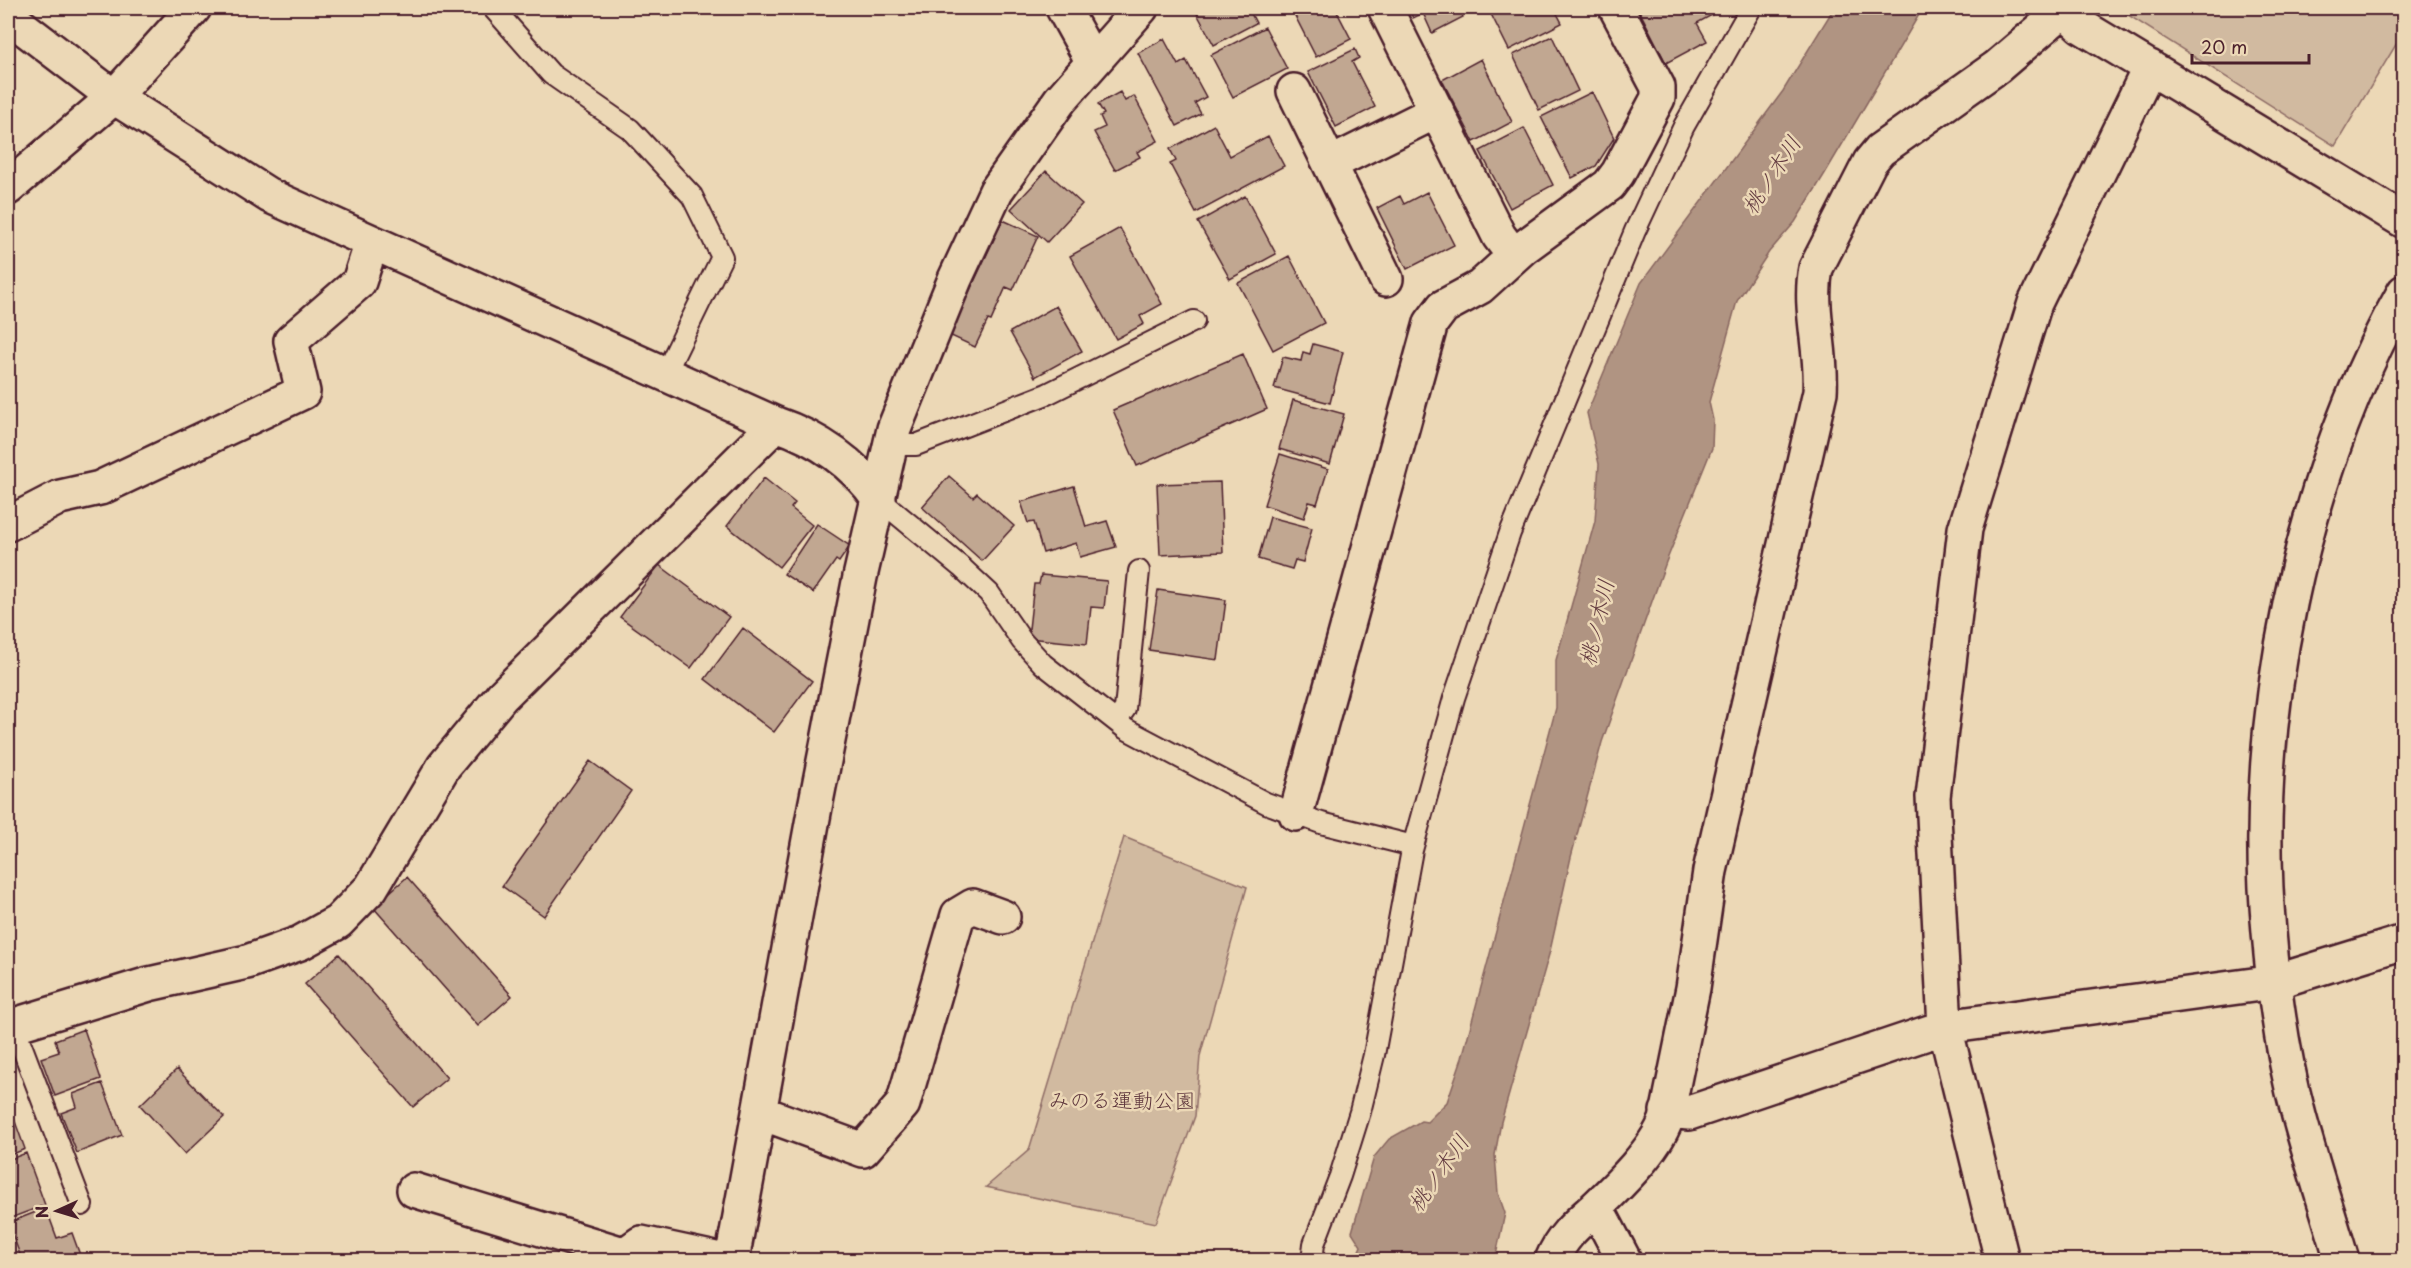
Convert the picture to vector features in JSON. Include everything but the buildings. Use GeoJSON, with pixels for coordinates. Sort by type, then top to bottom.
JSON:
{"type":"FeatureCollection","features":[{"type":"Feature","properties":{"kind":"street"},"geometry":{"type":"LineString","coordinates":[[8,188],[114,97],[194,8]]}},
{"type":"Feature","properties":{"kind":"street"},"geometry":{"type":"LineString","coordinates":[[1063,8],[1093,62]]}},
{"type":"Feature","properties":{"kind":"street"},"geometry":{"type":"LineString","coordinates":[[732,1260],[815,807],[860,577],[894,429],[955,279],[996,191],[1060,100],[1141,8]]}},
{"type":"Feature","properties":{"kind":"street"},"geometry":{"type":"LineString","coordinates":[[1385,8],[1499,236],[1514,256]]}},
{"type":"Feature","properties":{"kind":"street"},"geometry":{"type":"LineString","coordinates":[[1296,814],[1431,323],[1443,307],[1480,287],[1514,256],[1609,185],[1658,98],[1658,87],[1616,8]]}},
{"type":"Feature","properties":{"kind":"street"},"geometry":{"type":"LineString","coordinates":[[1552,1260],[1562,1239],[1596,1207],[1661,1134],[1693,988],[1710,871],[1820,392],[1821,350],[1813,285],[1816,268],[1870,162],[1880,150],[1997,68],[2065,9],[2081,26],[2403,221]]}},
{"type":"Feature","properties":{"kind":"street"},"geometry":{"type":"LineString","coordinates":[[8,16],[114,97],[270,196],[776,424],[802,433],[835,454],[866,480],[879,499]]}},
{"type":"Feature","properties":{"kind":"street"},"geometry":{"type":"LineString","coordinates":[[2002,1260],[1945,1027],[1933,797],[1965,529],[2035,303],[2150,67]]}},
{"type":"Feature","properties":{"kind":"street"},"geometry":{"type":"LineString","coordinates":[[1294,91],[1386,279]]}},
{"type":"Feature","properties":{"kind":"street"},"geometry":{"type":"LineString","coordinates":[[1330,164],[1437,111]]}},
{"type":"Feature","properties":{"kind":"street"},"geometry":{"type":"LineString","coordinates":[[8,524],[60,497],[100,488],[303,392],[291,341],[359,282],[372,242]]}},
{"type":"Feature","properties":{"kind":"street"},"geometry":{"type":"LineString","coordinates":[[2342,1260],[2298,1114],[2275,982],[2265,879],[2268,752],[2284,635],[2305,546],[2338,435],[2357,384],[2403,292]]}},
{"type":"Feature","properties":{"kind":"street"},"geometry":{"type":"LineString","coordinates":[[11,1026],[149,984],[247,962],[300,943],[338,922],[371,888],[444,766],[502,696],[776,424]]}},
{"type":"Feature","properties":{"kind":"street"},"geometry":{"type":"LineString","coordinates":[[759,1112],[863,1150],[903,1104],[958,915],[973,906],[1003,917]]}},
{"type":"Feature","properties":{"kind":"street"},"geometry":{"type":"LineString","coordinates":[[1667,1111],[1680,1113],[1696,1111],[1945,1027],[2275,982],[2403,942]]}},
{"type":"Feature","properties":{"kind":"street"},"geometry":{"type":"LineString","coordinates":[[414,1190],[620,1257],[641,1243],[720,1260]]}},
{"type":"Feature","properties":{"kind":"street"},"geometry":{"type":"LineString","coordinates":[[1596,1207],[1624,1260]]}},
{"type":"Feature","properties":{"kind":"lane"},"geometry":{"type":"LineString","coordinates":[[493,8],[551,74],[630,129],[692,195],[722,257],[665,374]]}},
{"type":"Feature","properties":{"kind":"lane"},"geometry":{"type":"LineString","coordinates":[[1312,1260],[1314,1244],[1340,1176],[1360,1112],[1374,1055],[1412,850],[1454,698],[1519,512],[1635,231],[1684,126],[1751,8]]}},
{"type":"Feature","properties":{"kind":"lane"},"geometry":{"type":"LineString","coordinates":[[891,445],[916,445],[1047,394],[1194,321]]}},
{"type":"Feature","properties":{"kind":"lane"},"geometry":{"type":"LineString","coordinates":[[879,499],[988,592],[1022,641],[1043,664],[1116,722],[1156,746],[1266,802],[1296,814],[1405,844],[1412,850]]}},
{"type":"Feature","properties":{"kind":"lane"},"geometry":{"type":"LineString","coordinates":[[1116,722],[1125,709],[1139,572]]}},
{"type":"Feature","properties":{"kind":"lane"},"geometry":{"type":"LineString","coordinates":[[11,1026],[82,1205]]}},
{"type":"Feature","properties":{"kind":"green space"},"geometry":{"type":"Polygon","coordinates":[[[2117,8],[2403,8],[2403,33],[2335,146],[2117,8]]]}},
{"type":"Feature","properties":{"kind":"green space","name":"みのる運動公園"},"geometry":{"type":"Polygon","coordinates":[[[1124,837],[1247,887],[1200,1056],[1195,1116],[1156,1223],[986,1187],[1029,1150],[1124,837]]]}},
{"type":"Feature","properties":{"kind":"water","name":"桃ノ木川"},"geometry":{"type":"Polygon","coordinates":[[[1834,8],[1923,8],[1795,222],[1769,252],[1737,301],[1709,402],[1713,420],[1712,448],[1666,562],[1602,742],[1571,857],[1550,951],[1501,1122],[1495,1155],[1498,1193],[1505,1213],[1495,1260],[1355,1260],[1361,1246],[1352,1232],[1374,1157],[1389,1139],[1421,1121],[1427,1122],[1447,1102],[1462,1058],[1556,708],[1556,660],[1595,521],[1599,464],[1587,413],[1641,283],[1783,91],[1834,8]]]}}]}
